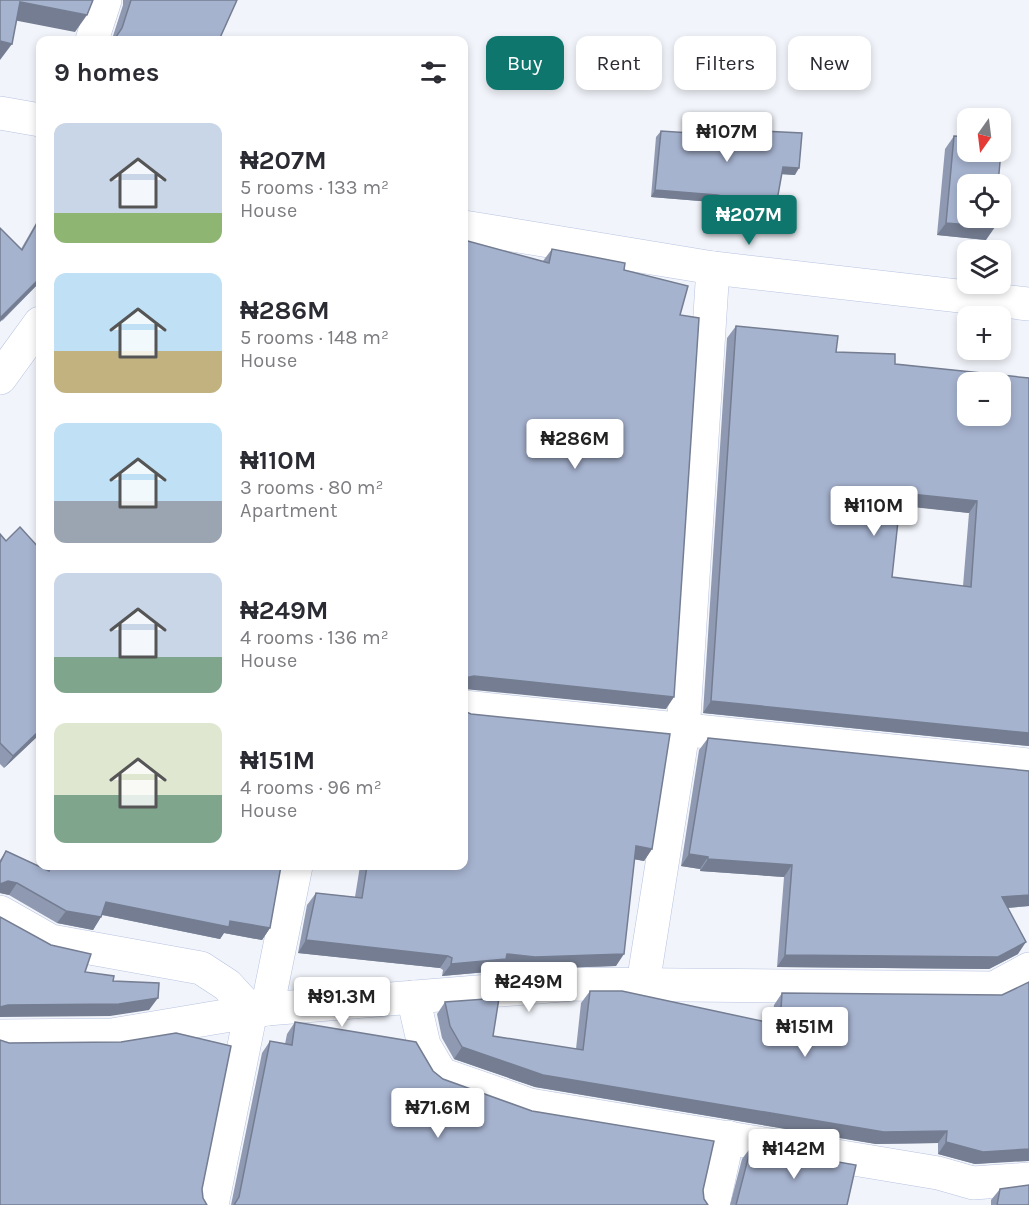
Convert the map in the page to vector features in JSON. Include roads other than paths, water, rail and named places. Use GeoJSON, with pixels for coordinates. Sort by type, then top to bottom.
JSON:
{"type":"FeatureCollection","features":[{"type":"Feature","properties":{"kind":"street"},"geometry":{"type":"LineString","coordinates":[[93,36],[105,0]]}},
{"type":"Feature","properties":{"kind":"street"},"geometry":{"type":"LineString","coordinates":[[0,113],[36,119]]}},
{"type":"Feature","properties":{"kind":"street"},"geometry":{"type":"LineString","coordinates":[[468,228],[712,268],[1029,304]]}},
{"type":"Feature","properties":{"kind":"street"},"geometry":{"type":"LineString","coordinates":[[643,984],[683,732],[712,268]]}},
{"type":"Feature","properties":{"kind":"street"},"geometry":{"type":"LineString","coordinates":[[0,378],[36,328]]}},
{"type":"Feature","properties":{"kind":"street"},"geometry":{"type":"LineString","coordinates":[[468,707],[683,732],[1029,765]]}},
{"type":"Feature","properties":{"kind":"street"},"geometry":{"type":"LineString","coordinates":[[212,1205],[295,870]]}},
{"type":"Feature","properties":{"kind":"street"},"geometry":{"type":"LineString","coordinates":[[0,912],[51,941],[201,968],[228,985],[259,1010]]}},
{"type":"Feature","properties":{"kind":"street"},"geometry":{"type":"LineString","coordinates":[[0,1036],[112,1035],[259,1010],[574,984],[994,988],[1029,969]]}},
{"type":"Feature","properties":{"kind":"street"},"geometry":{"type":"LineString","coordinates":[[414,997],[424,1045],[441,1074],[530,1105],[938,1173],[972,1194],[1029,1179]]}},
{"type":"Feature","properties":{"kind":"street"},"geometry":{"type":"LineString","coordinates":[[713,1205],[728,1137]]}}]}
